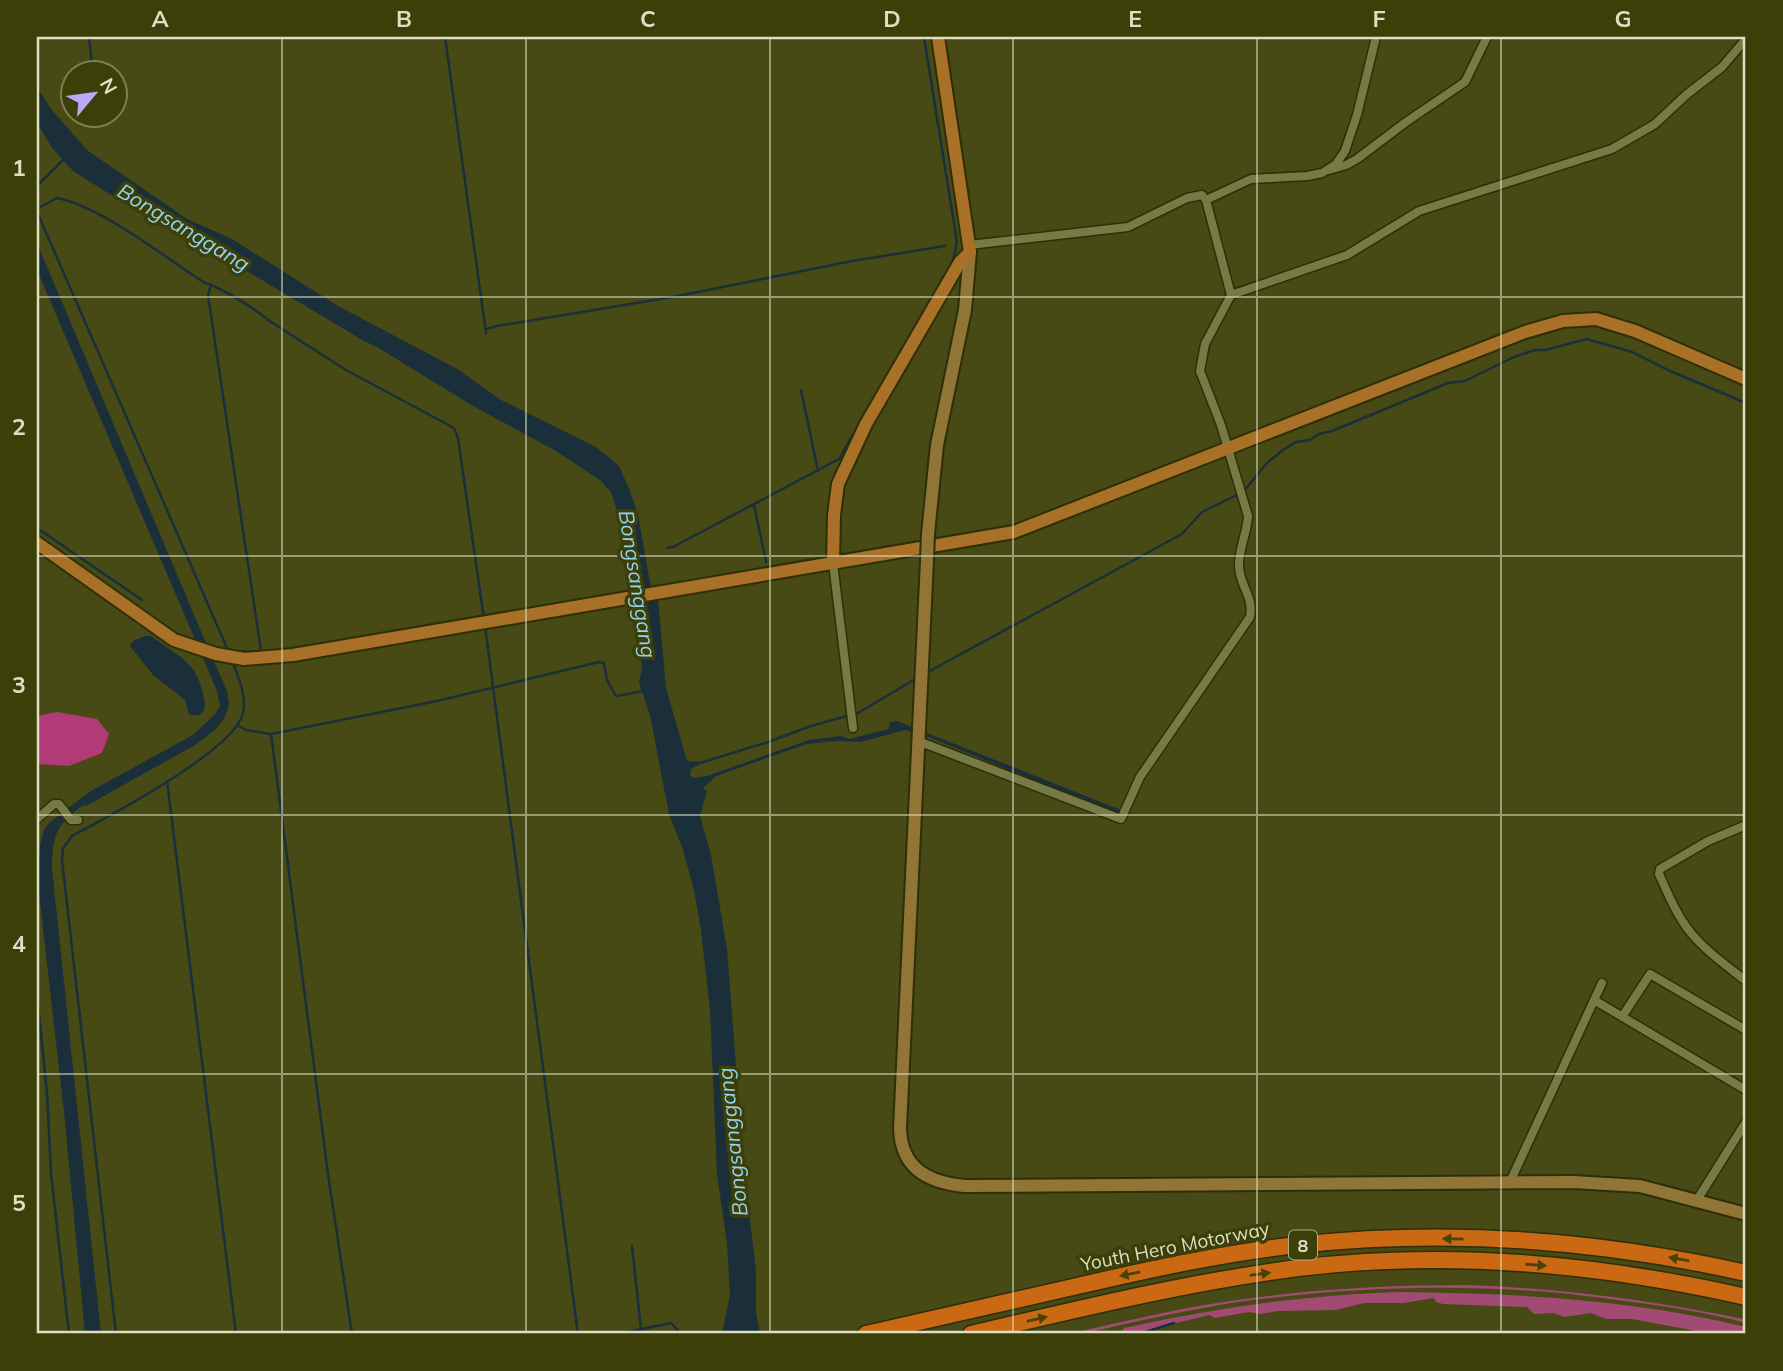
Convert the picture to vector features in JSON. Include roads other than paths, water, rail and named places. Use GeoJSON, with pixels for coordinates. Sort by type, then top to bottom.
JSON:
{"type":"FeatureCollection","features":[{"type":"Feature","properties":{"kind":"highway","name":"Youth Hero Motorway"},"geometry":{"type":"LineString","coordinates":[[866,1334],[1171,1266],[1297,1245],[1353,1241],[1448,1238],[1569,1244],[1639,1252],[1746,1273]]}},
{"type":"Feature","properties":{"kind":"highway","name":"8"},"geometry":{"type":"LineString","coordinates":[[971,1334],[1225,1279],[1300,1268],[1368,1263],[1489,1262],[1567,1268],[1635,1275],[1746,1297]]}},
{"type":"Feature","properties":{"kind":"main road"},"geometry":{"type":"LineString","coordinates":[[937,37],[970,248],[965,310],[937,445],[928,534],[900,1128],[903,1150],[916,1170],[942,1182],[964,1186],[1510,1182],[1619,1184],[1659,1190],[1746,1213]]}},
{"type":"Feature","properties":{"kind":"main road"},"geometry":{"type":"LineString","coordinates":[[841,561],[834,515],[838,484],[866,424],[970,248]]}},
{"type":"Feature","properties":{"kind":"main road"},"geometry":{"type":"LineString","coordinates":[[37,542],[174,640],[216,654],[244,659],[293,655],[1014,532],[1525,332],[1563,321],[1605,321],[1650,337],[1746,379]]}},
{"type":"Feature","properties":{"kind":"street"},"geometry":{"type":"LineString","coordinates":[[1327,170],[1345,151],[1357,115],[1376,37]]}},
{"type":"Feature","properties":{"kind":"street"},"geometry":{"type":"LineString","coordinates":[[1206,200],[1251,179],[1307,176],[1336,169],[1357,159],[1465,82],[1488,37]]}},
{"type":"Feature","properties":{"kind":"street"},"geometry":{"type":"LineString","coordinates":[[1231,295],[1348,255],[1419,211],[1612,149],[1656,124],[1686,95],[1722,67],[1746,39]]}},
{"type":"Feature","properties":{"kind":"street"},"geometry":{"type":"LineString","coordinates":[[918,739],[1121,819],[1140,777],[1250,617],[1252,607],[1238,566],[1248,516],[1221,425],[1203,379],[1201,359],[1205,344],[1231,295],[1206,200],[1202,195],[1195,194],[1142,222],[1113,230],[970,248]]}},
{"type":"Feature","properties":{"kind":"street"},"geometry":{"type":"LineString","coordinates":[[841,561],[853,728]]}},
{"type":"Feature","properties":{"kind":"street"},"geometry":{"type":"LineString","coordinates":[[37,819],[54,804],[59,804],[74,820]]}},
{"type":"Feature","properties":{"kind":"street"},"geometry":{"type":"LineString","coordinates":[[1746,825],[1697,848],[1660,869],[1658,874],[1677,913],[1690,932],[1706,949],[1746,981]]}},
{"type":"Feature","properties":{"kind":"street"},"geometry":{"type":"LineString","coordinates":[[1622,1017],[1650,974],[1746,1030]]}},
{"type":"Feature","properties":{"kind":"street"},"geometry":{"type":"LineString","coordinates":[[1510,1182],[1602,983]]}},
{"type":"Feature","properties":{"kind":"street"},"geometry":{"type":"LineString","coordinates":[[1594,1000],[1746,1090]]}},
{"type":"Feature","properties":{"kind":"street"},"geometry":{"type":"LineString","coordinates":[[1697,1200],[1746,1122]]}},
{"type":"Feature","properties":{"kind":"water","name":"Bongsanggang"},"geometry":{"type":"Polygon","coordinates":[[[37,87],[60,119],[60,130],[69,130],[87,150],[187,219],[232,239],[338,306],[459,370],[501,400],[596,447],[619,466],[638,515],[650,583],[658,600],[666,688],[687,761],[704,762],[691,769],[690,775],[693,778],[707,776],[809,740],[841,736],[849,739],[889,729],[890,722],[897,721],[1121,810],[1119,815],[931,738],[905,730],[861,742],[807,744],[716,776],[703,788],[707,791],[700,816],[711,855],[727,949],[744,1170],[756,1270],[756,1312],[760,1334],[722,1334],[730,1295],[727,1244],[717,1174],[710,1010],[701,931],[694,890],[669,814],[650,715],[639,683],[642,667],[636,628],[627,604],[630,590],[626,557],[619,517],[611,492],[600,480],[556,451],[473,406],[377,347],[127,205],[73,171],[53,149],[37,123],[37,87]]]}},
{"type":"Feature","properties":{"kind":"water"},"geometry":{"type":"Polygon","coordinates":[[[37,243],[227,691],[229,704],[225,717],[215,730],[195,745],[74,812],[58,831],[53,847],[52,868],[101,1334],[85,1334],[64,1112],[38,885],[40,845],[49,823],[89,792],[193,735],[220,706],[217,691],[37,270],[37,243]]]}},
{"type":"Feature","properties":{"kind":"water"},"geometry":{"type":"Polygon","coordinates":[[[151,636],[177,654],[196,673],[205,703],[200,715],[189,715],[185,700],[153,675],[130,646],[133,641],[151,636]]]}},
{"type":"Feature","properties":{"kind":"waterway"},"geometry":{"type":"LineString","coordinates":[[91,60],[89,37],[92,37]]}},
{"type":"Feature","properties":{"kind":"waterway"},"geometry":{"type":"LineString","coordinates":[[445,37],[486,333]]}},
{"type":"Feature","properties":{"kind":"waterway"},"geometry":{"type":"LineString","coordinates":[[667,548],[839,459],[953,261],[957,242],[924,37]]}},
{"type":"Feature","properties":{"kind":"waterway"},"geometry":{"type":"LineString","coordinates":[[37,186],[64,159]]}},
{"type":"Feature","properties":{"kind":"waterway"},"geometry":{"type":"LineString","coordinates":[[211,285],[208,295],[261,651],[235,652],[227,648],[38,214],[37,209],[57,198],[93,211],[112,222],[346,370],[454,428],[458,438],[484,619]]}},
{"type":"Feature","properties":{"kind":"waterway"},"geometry":{"type":"LineString","coordinates":[[486,329],[945,246]]}},
{"type":"Feature","properties":{"kind":"waterway"},"geometry":{"type":"LineString","coordinates":[[926,673],[1182,534],[1202,512],[1243,492],[1267,463],[1296,442],[1310,440],[1319,434],[1448,383],[1465,381],[1514,357],[1535,350],[1587,339],[1632,352],[1746,403]]}},
{"type":"Feature","properties":{"kind":"waterway"},"geometry":{"type":"LineString","coordinates":[[801,390],[818,471]]}},
{"type":"Feature","properties":{"kind":"waterway"},"geometry":{"type":"LineString","coordinates":[[754,505],[766,562]]}},
{"type":"Feature","properties":{"kind":"waterway"},"geometry":{"type":"LineString","coordinates":[[37,528],[142,600]]}},
{"type":"Feature","properties":{"kind":"waterway"},"geometry":{"type":"LineString","coordinates":[[485,626],[578,1334]]}},
{"type":"Feature","properties":{"kind":"waterway"},"geometry":{"type":"LineString","coordinates":[[116,1334],[62,860],[63,848],[72,836],[195,763],[235,728],[243,713],[244,700],[232,661]]}},
{"type":"Feature","properties":{"kind":"waterway"},"geometry":{"type":"LineString","coordinates":[[239,726],[246,730],[271,734],[437,701],[599,662],[604,663],[607,680],[616,696],[644,691]]}},
{"type":"Feature","properties":{"kind":"waterway"},"geometry":{"type":"LineString","coordinates":[[700,763],[858,713],[917,678]]}},
{"type":"Feature","properties":{"kind":"waterway"},"geometry":{"type":"LineString","coordinates":[[271,734],[328,1174],[352,1334]]}},
{"type":"Feature","properties":{"kind":"waterway"},"geometry":{"type":"LineString","coordinates":[[167,781],[236,1334]]}},
{"type":"Feature","properties":{"kind":"waterway"},"geometry":{"type":"LineString","coordinates":[[37,994],[47,1093],[51,1173],[69,1334]]}},
{"type":"Feature","properties":{"kind":"waterway"},"geometry":{"type":"LineString","coordinates":[[632,1246],[641,1329]]}},
{"type":"Feature","properties":{"kind":"waterway"},"geometry":{"type":"LineString","coordinates":[[618,1334],[671,1323],[681,1334]]}},
{"type":"Feature","properties":{"kind":"waterway"},"geometry":{"type":"LineString","coordinates":[[1139,1334],[1174,1323]]}}]}
